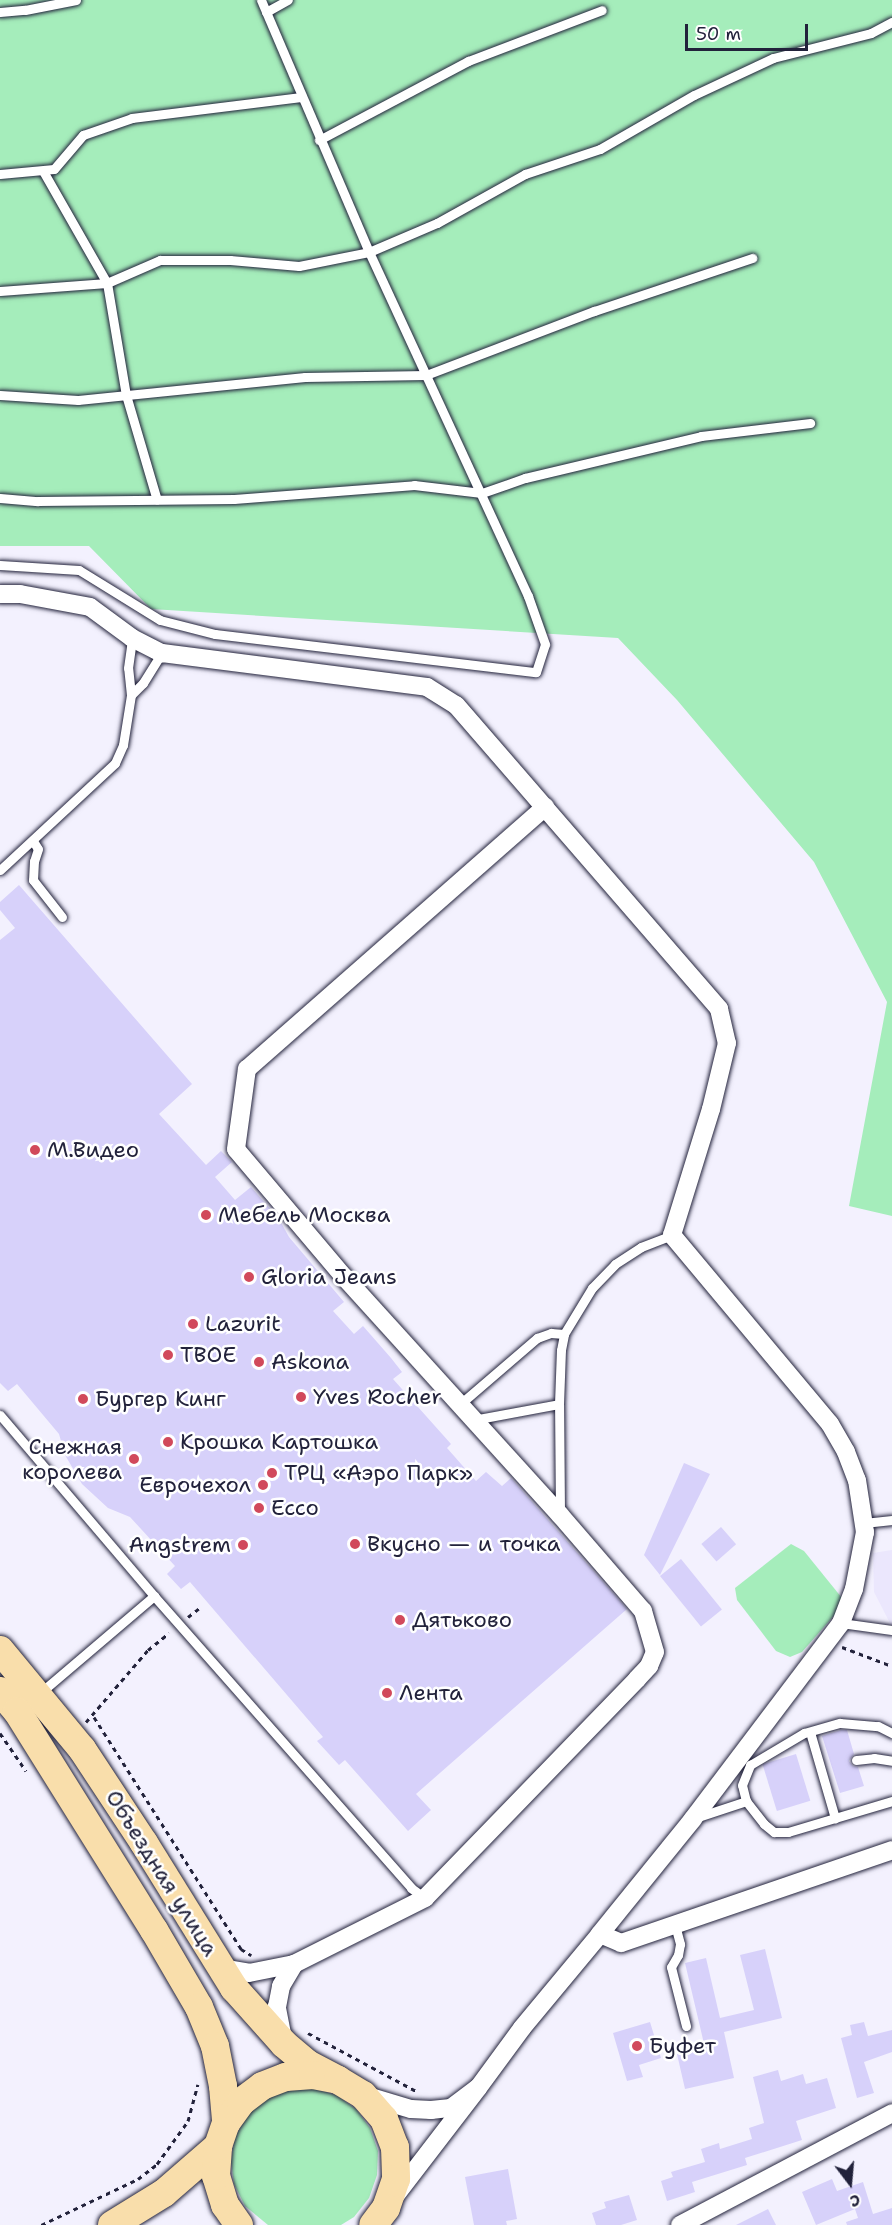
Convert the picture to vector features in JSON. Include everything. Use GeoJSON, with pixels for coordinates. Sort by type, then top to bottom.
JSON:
{"type":"FeatureCollection","features":[{"type":"Feature","properties":{"kind":"main road","name":"Объездная улица"},"geometry":{"type":"LineString","coordinates":[[0,1650],[18,1706],[199,2007],[215,2046],[223,2086],[222,2135],[216,2176],[225,2205],[239,2225]]}},
{"type":"Feature","properties":{"kind":"main road","name":"Объездная улица"},"geometry":{"type":"LineString","coordinates":[[18,1706],[82,1749],[234,1988],[294,2038],[308,2064],[363,2095],[384,2119],[395,2147],[396,2179],[381,2219]]}},
{"type":"Feature","properties":{"kind":"main road"},"geometry":{"type":"LineString","coordinates":[[112,2225],[164,2193],[222,2135],[241,2102],[262,2086],[278,2080],[313,2075],[338,2080]]}},
{"type":"Feature","properties":{"kind":"street"},"geometry":{"type":"LineString","coordinates":[[0,594],[20,594],[90,607],[132,638],[162,653],[427,687],[456,705],[719,1009],[727,1043],[711,1109],[672,1235],[830,1424],[846,1452],[857,1480],[865,1532],[854,1589],[841,1623],[693,1819],[522,2028],[381,2219]]}},
{"type":"Feature","properties":{"kind":"street"},"geometry":{"type":"LineString","coordinates":[[222,1968],[249,1973],[294,1964],[425,1898],[637,1679],[649,1666],[656,1652],[643,1611],[560,1515],[344,1277],[236,1149],[247,1069],[545,807]]}},
{"type":"Feature","properties":{"kind":"street"},"geometry":{"type":"LineString","coordinates":[[600,1934],[621,1943],[892,1850]]}},
{"type":"Feature","properties":{"kind":"street"},"geometry":{"type":"LineString","coordinates":[[294,1964],[281,1986],[277,2007],[294,2038]]}},
{"type":"Feature","properties":{"kind":"street"},"geometry":{"type":"LineString","coordinates":[[363,2095],[411,2109],[430,2110],[451,2108],[478,2088]]}},
{"type":"Feature","properties":{"kind":"street"},"geometry":{"type":"LineString","coordinates":[[680,2225],[892,2113]]}},
{"type":"Feature","properties":{"kind":"lane"},"geometry":{"type":"LineString","coordinates":[[0,12],[25,10],[76,0]]}},
{"type":"Feature","properties":{"kind":"lane"},"geometry":{"type":"LineString","coordinates":[[0,565],[79,570],[160,620],[215,634],[536,672],[545,644],[528,596],[369,252],[319,140],[261,0]]}},
{"type":"Feature","properties":{"kind":"lane"},"geometry":{"type":"LineString","coordinates":[[266,12],[288,0]]}},
{"type":"Feature","properties":{"kind":"lane"},"geometry":{"type":"LineString","coordinates":[[319,140],[468,61],[602,10]]}},
{"type":"Feature","properties":{"kind":"lane"},"geometry":{"type":"LineString","coordinates":[[0,291],[107,283],[160,260],[230,260],[299,266],[369,252],[437,223],[525,174],[600,149],[694,95],[772,58],[871,33],[892,22]]}},
{"type":"Feature","properties":{"kind":"lane"},"geometry":{"type":"LineString","coordinates":[[0,174],[54,169],[82,135],[132,118],[301,97]]}},
{"type":"Feature","properties":{"kind":"lane"},"geometry":{"type":"LineString","coordinates":[[43,171],[107,283],[126,395],[157,500]]}},
{"type":"Feature","properties":{"kind":"lane"},"geometry":{"type":"LineString","coordinates":[[0,395],[78,400],[305,377],[426,375],[594,310],[752,258]]}},
{"type":"Feature","properties":{"kind":"lane"},"geometry":{"type":"LineString","coordinates":[[0,498],[234,499],[414,485],[482,493],[525,478],[701,436],[810,423]]}},
{"type":"Feature","properties":{"kind":"lane"},"geometry":{"type":"LineString","coordinates":[[0,870],[115,763],[123,745],[131,695],[128,668],[132,638]]}},
{"type":"Feature","properties":{"kind":"lane"},"geometry":{"type":"LineString","coordinates":[[131,695],[143,683],[162,653]]}},
{"type":"Feature","properties":{"kind":"lane"},"geometry":{"type":"LineString","coordinates":[[33,840],[38,849],[33,880],[62,917]]}},
{"type":"Feature","properties":{"kind":"lane"},"geometry":{"type":"LineString","coordinates":[[560,1515],[559,1404],[561,1350],[564,1334],[592,1288],[615,1264],[641,1247],[672,1235]]}},
{"type":"Feature","properties":{"kind":"lane"},"geometry":{"type":"LineString","coordinates":[[459,1405],[537,1338],[552,1333],[564,1334]]}},
{"type":"Feature","properties":{"kind":"lane"},"geometry":{"type":"LineString","coordinates":[[473,1420],[559,1404]]}},
{"type":"Feature","properties":{"kind":"lane"},"geometry":{"type":"LineString","coordinates":[[0,1415],[154,1596],[411,1888],[425,1898]]}},
{"type":"Feature","properties":{"kind":"lane"},"geometry":{"type":"LineString","coordinates":[[864,1522],[892,1520]]}},
{"type":"Feature","properties":{"kind":"lane"},"geometry":{"type":"LineString","coordinates":[[18,1706],[154,1596]]}},
{"type":"Feature","properties":{"kind":"lane"},"geometry":{"type":"LineString","coordinates":[[841,1623],[892,1630]]}},
{"type":"Feature","properties":{"kind":"lane"},"geometry":{"type":"LineString","coordinates":[[892,1733],[878,1726],[840,1724],[810,1732],[772,1750],[750,1765],[742,1785],[746,1801],[764,1824],[774,1832],[788,1832],[892,1801]]}},
{"type":"Feature","properties":{"kind":"lane"},"geometry":{"type":"LineString","coordinates":[[810,1732],[835,1818]]}},
{"type":"Feature","properties":{"kind":"lane"},"geometry":{"type":"LineString","coordinates":[[856,1760],[892,1761]]}},
{"type":"Feature","properties":{"kind":"lane"},"geometry":{"type":"LineString","coordinates":[[821,1770],[832,1767]]}},
{"type":"Feature","properties":{"kind":"lane"},"geometry":{"type":"LineString","coordinates":[[693,1819],[746,1801]]}},
{"type":"Feature","properties":{"kind":"lane"},"geometry":{"type":"LineString","coordinates":[[675,1925],[680,1944],[678,1955],[671,1967],[686,2026]]}},
{"type":"Feature","properties":{"kind":"path"},"geometry":{"type":"LineString","coordinates":[[201,1607],[148,1650],[94,1717],[241,1949],[259,1957]]}},
{"type":"Feature","properties":{"kind":"path"},"geometry":{"type":"LineString","coordinates":[[827,1641],[892,1666]]}},
{"type":"Feature","properties":{"kind":"path"},"geometry":{"type":"LineString","coordinates":[[18,1706],[30,1777]]}},
{"type":"Feature","properties":{"kind":"path"},"geometry":{"type":"LineString","coordinates":[[294,2038],[419,2092]]}},
{"type":"Feature","properties":{"kind":"path"},"geometry":{"type":"LineString","coordinates":[[41,2225],[138,2179],[157,2164],[188,2121],[196,2101],[199,2079]]}},
{"type":"Feature","properties":{"kind":"shaded area"},"geometry":{"type":"Polygon","coordinates":[[[892,1550],[892,1627],[874,1592],[873,1553],[892,1550]]]}},
{"type":"Feature","properties":{"kind":"green space"},"geometry":{"type":"Polygon","coordinates":[[[0,0],[892,0],[892,1216],[849,1206],[887,1002],[814,862],[677,700],[618,638],[151,609],[89,546],[0,546],[0,0]]]}},
{"type":"Feature","properties":{"kind":"green space"},"geometry":{"type":"Polygon","coordinates":[[[791,1544],[804,1551],[842,1598],[839,1610],[802,1652],[790,1657],[776,1651],[737,1600],[735,1588],[791,1544]]]}},
{"type":"Feature","properties":{"kind":"green space"},"geometry":{"type":"Polygon","coordinates":[[[312,2088],[336,2095],[356,2109],[370,2128],[378,2151],[377,2175],[369,2198],[354,2217],[341,2225],[268,2225],[245,2206],[234,2184],[231,2161],[235,2137],[247,2116],[265,2099],[288,2090],[312,2088]]]}},
{"type":"Feature","properties":{"kind":"building","name":"ТРЦ «Аэро Парк»"},"geometry":{"type":"Polygon","coordinates":[[[19,885],[192,1084],[159,1114],[206,1165],[221,1151],[232,1162],[215,1177],[235,1200],[251,1187],[279,1219],[289,1237],[344,1302],[333,1311],[354,1334],[363,1326],[391,1358],[402,1372],[393,1379],[451,1444],[447,1448],[476,1481],[486,1472],[502,1486],[511,1478],[627,1609],[416,1794],[431,1810],[408,1831],[345,1760],[339,1765],[317,1741],[323,1737],[190,1582],[181,1589],[167,1574],[175,1566],[130,1517],[108,1508],[82,1484],[65,1455],[59,1434],[17,1384],[8,1391],[0,1383],[0,940],[15,928],[0,910],[0,902],[19,885]]]}},
{"type":"Feature","properties":{"kind":"building"},"geometry":{"type":"Polygon","coordinates":[[[684,1463],[710,1474],[660,1575],[644,1555],[684,1463]]]}},
{"type":"Feature","properties":{"kind":"building"},"geometry":{"type":"Polygon","coordinates":[[[721,1527],[736,1544],[716,1561],[701,1544],[721,1527]]]}},
{"type":"Feature","properties":{"kind":"building"},"geometry":{"type":"Polygon","coordinates":[[[681,1559],[722,1610],[701,1627],[660,1576],[681,1559]]]}},
{"type":"Feature","properties":{"kind":"building"},"geometry":{"type":"Polygon","coordinates":[[[847,1730],[854,1754],[849,1761],[853,1766],[858,1767],[864,1786],[840,1793],[822,1736],[847,1730]]]}},
{"type":"Feature","properties":{"kind":"building"},"geometry":{"type":"Polygon","coordinates":[[[796,1754],[810,1801],[777,1811],[763,1764],[796,1754]]]}},
{"type":"Feature","properties":{"kind":"building"},"geometry":{"type":"Polygon","coordinates":[[[765,1949],[782,2018],[724,2032],[734,2078],[685,2089],[677,2054],[705,2048],[685,1963],[706,1958],[720,2018],[754,2010],[740,1955],[765,1949]]]}},
{"type":"Feature","properties":{"kind":"building","name":"Буфет"},"geometry":{"type":"Polygon","coordinates":[[[650,2022],[661,2058],[639,2065],[643,2077],[627,2081],[613,2033],[650,2022]]]}},
{"type":"Feature","properties":{"kind":"building"},"geometry":{"type":"Polygon","coordinates":[[[864,2022],[868,2036],[892,2030],[892,2052],[864,2062],[874,2093],[857,2098],[841,2038],[852,2035],[850,2025],[864,2022]]]}},
{"type":"Feature","properties":{"kind":"building"},"geometry":{"type":"Polygon","coordinates":[[[778,2070],[781,2081],[803,2074],[806,2084],[827,2078],[836,2108],[796,2121],[802,2140],[745,2158],[747,2165],[692,2182],[695,2192],[667,2201],[661,2181],[673,2177],[671,2172],[705,2162],[701,2149],[719,2143],[720,2149],[752,2139],[749,2128],[764,2123],[753,2077],[778,2070]]]}},
{"type":"Feature","properties":{"kind":"building"},"geometry":{"type":"Polygon","coordinates":[[[508,2169],[517,2219],[506,2221],[507,2225],[474,2225],[465,2177],[508,2169]]]}},
{"type":"Feature","properties":{"kind":"building"},"geometry":{"type":"Polygon","coordinates":[[[832,2179],[837,2191],[863,2182],[873,2214],[892,2208],[892,2225],[847,2225],[846,2222],[858,2218],[855,2209],[816,2225],[802,2192],[832,2179]]]}},
{"type":"Feature","properties":{"kind":"building"},"geometry":{"type":"Polygon","coordinates":[[[629,2195],[637,2220],[621,2225],[596,2225],[592,2213],[606,2208],[604,2202],[629,2195]]]}},
{"type":"Feature","properties":{"kind":"building"},"geometry":{"type":"Polygon","coordinates":[[[768,2209],[776,2225],[736,2225],[768,2209]]]}},
{"type":"Feature","properties":{"kind":"place","name":"М.Видео"},"geometry":{"type":"Point","coordinates":[35,1150]}},
{"type":"Feature","properties":{"kind":"place","name":"Мебель Москва"},"geometry":{"type":"Point","coordinates":[206,1215]}},
{"type":"Feature","properties":{"kind":"place","name":"Gloria Jeans"},"geometry":{"type":"Point","coordinates":[249,1277]}},
{"type":"Feature","properties":{"kind":"place","name":"Lazurit"},"geometry":{"type":"Point","coordinates":[193,1324]}},
{"type":"Feature","properties":{"kind":"place","name":"ТВОЕ"},"geometry":{"type":"Point","coordinates":[168,1355]}},
{"type":"Feature","properties":{"kind":"place","name":"Askona"},"geometry":{"type":"Point","coordinates":[259,1362]}},
{"type":"Feature","properties":{"kind":"place","name":"Yves Rocher"},"geometry":{"type":"Point","coordinates":[301,1397]}},
{"type":"Feature","properties":{"kind":"place","name":"Бургер Кинг"},"geometry":{"type":"Point","coordinates":[83,1399]}},
{"type":"Feature","properties":{"kind":"place","name":"Крошка Картошка"},"geometry":{"type":"Point","coordinates":[168,1442]}},
{"type":"Feature","properties":{"kind":"place","name":"Снежная королева"},"geometry":{"type":"Point","coordinates":[134,1459]}},
{"type":"Feature","properties":{"kind":"place","name":"ТРЦ «Аэро Парк»"},"geometry":{"type":"Point","coordinates":[272,1473]}},
{"type":"Feature","properties":{"kind":"place","name":"Еврочехол"},"geometry":{"type":"Point","coordinates":[263,1485]}},
{"type":"Feature","properties":{"kind":"place","name":"Ecco"},"geometry":{"type":"Point","coordinates":[259,1508]}},
{"type":"Feature","properties":{"kind":"place","name":"Вкусно — и точка"},"geometry":{"type":"Point","coordinates":[355,1544]}},
{"type":"Feature","properties":{"kind":"place","name":"Angstrem"},"geometry":{"type":"Point","coordinates":[243,1545]}},
{"type":"Feature","properties":{"kind":"place","name":"Дятьково"},"geometry":{"type":"Point","coordinates":[400,1620]}},
{"type":"Feature","properties":{"kind":"place","name":"Лента"},"geometry":{"type":"Point","coordinates":[387,1693]}},
{"type":"Feature","properties":{"kind":"place","name":"Буфет"},"geometry":{"type":"Point","coordinates":[637,2046]}}]}
